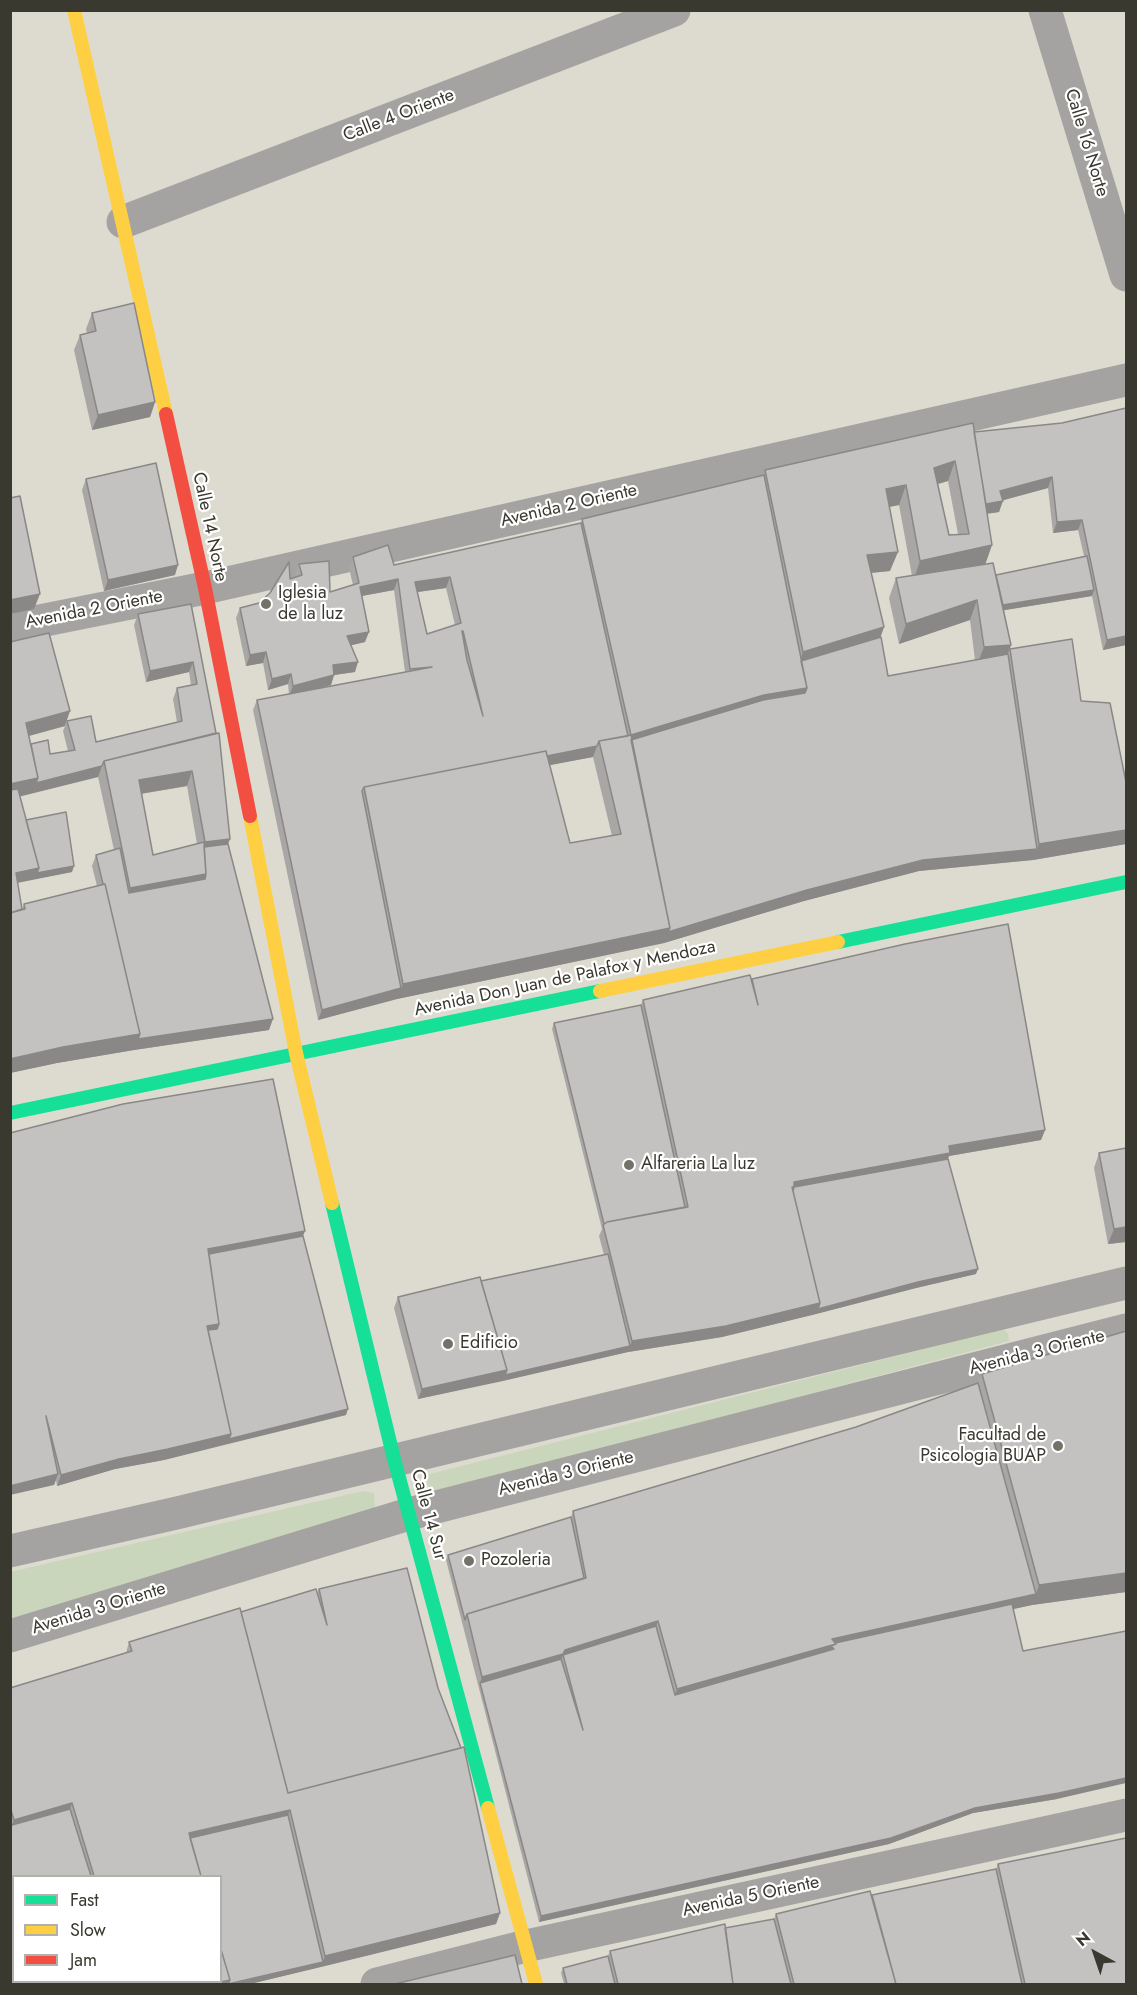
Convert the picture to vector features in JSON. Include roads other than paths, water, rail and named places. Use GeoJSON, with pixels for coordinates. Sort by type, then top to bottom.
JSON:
{"type":"FeatureCollection","features":[{"type":"Feature","properties":{"kind":"main road","name":"Calle 14 Norte"},"geometry":{"type":"LineString","coordinates":[[75,10],[205,588],[296,1053]]}},
{"type":"Feature","properties":{"kind":"main road","name":"Avenida Don Juan de Palafox y Mendoza"},"geometry":{"type":"LineString","coordinates":[[10,1113],[1126,882]]}},
{"type":"Feature","properties":{"kind":"main road","name":"Calle 14 Sur"},"geometry":{"type":"LineString","coordinates":[[296,1053],[394,1459],[536,1984]]}},
{"type":"Feature","properties":{"kind":"street","name":"Calle 4 Oriente"},"geometry":{"type":"LineString","coordinates":[[123,222],[674,10]]}},
{"type":"Feature","properties":{"kind":"street","name":"Calle 16 Norte"},"geometry":{"type":"LineString","coordinates":[[1045,10],[1126,275]]}},
{"type":"Feature","properties":{"kind":"street","name":"Avenida 2 Oriente"},"geometry":{"type":"LineString","coordinates":[[10,627],[205,588],[1126,380]]}},
{"type":"Feature","properties":{"kind":"street"},"geometry":{"type":"LineString","coordinates":[[10,1551],[181,1512],[1126,1283]]}},
{"type":"Feature","properties":{"kind":"street","name":"Avenida 3 Oriente"},"geometry":{"type":"LineString","coordinates":[[10,1635],[409,1514],[1126,1330]]}},
{"type":"Feature","properties":{"kind":"street","name":"Avenida 5 Oriente"},"geometry":{"type":"LineString","coordinates":[[377,1984],[526,1946],[1126,1815]]}},
{"type":"Feature","properties":{"kind":"place","name":"Iglesia de la luz"},"geometry":{"type":"Point","coordinates":[266,604]}},
{"type":"Feature","properties":{"kind":"place","name":"Alfareria La luz"},"geometry":{"type":"Point","coordinates":[629,1165]}},
{"type":"Feature","properties":{"kind":"place","name":"Edificio"},"geometry":{"type":"Point","coordinates":[448,1344]}},
{"type":"Feature","properties":{"kind":"place","name":"Facultad de Psicologia BUAP"},"geometry":{"type":"Point","coordinates":[1058,1446]}},
{"type":"Feature","properties":{"kind":"place","name":"Pozoleria"},"geometry":{"type":"Point","coordinates":[469,1561]}}]}
